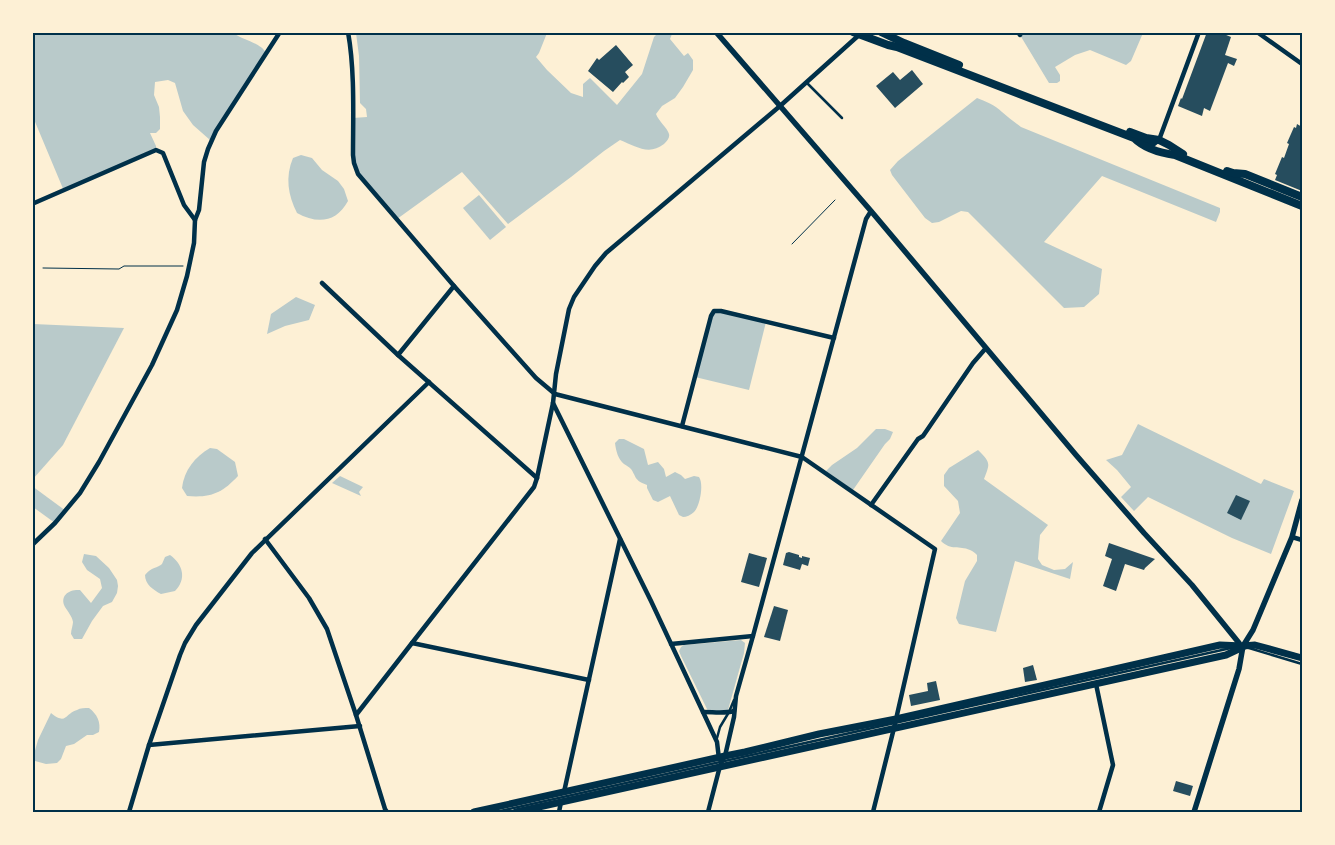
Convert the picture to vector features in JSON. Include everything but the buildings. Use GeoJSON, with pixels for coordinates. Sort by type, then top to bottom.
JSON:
{"type":"FeatureCollection","features":[{"type":"Feature","properties":{"kind":"main road"},"geometry":{"type":"LineString","coordinates":[[881,32],[904,43],[1082,112],[1088,116],[1135,134],[1159,140],[1205,163],[1234,173],[1245,174],[1302,197]]}},
{"type":"Feature","properties":{"kind":"main road"},"geometry":{"type":"LineString","coordinates":[[856,34],[906,50],[1135,139],[1141,145],[1164,154],[1176,155],[1302,206]]}},
{"type":"Feature","properties":{"kind":"main road"},"geometry":{"type":"LineString","coordinates":[[516,812],[721,761],[745,752],[819,734],[895,724],[1220,645],[1255,645],[1302,658]]}},
{"type":"Feature","properties":{"kind":"main road"},"geometry":{"type":"LineString","coordinates":[[474,812],[1096,684],[1226,655],[1241,645]]}},
{"type":"Feature","properties":{"kind":"street"},"geometry":{"type":"LineString","coordinates":[[32,545],[66,512],[80,493],[152,365],[170,328],[180,302],[194,243],[195,220],[199,210],[205,157],[216,131],[280,32]]}},
{"type":"Feature","properties":{"kind":"street"},"geometry":{"type":"LineString","coordinates":[[348,32],[351,50],[353,155],[358,174],[536,378],[555,394],[802,457],[934,549],[895,724],[873,812]]}},
{"type":"Feature","properties":{"kind":"street"},"geometry":{"type":"LineString","coordinates":[[716,32],[1098,481],[1192,585],[1241,645]]}},
{"type":"Feature","properties":{"kind":"street"},"geometry":{"type":"LineString","coordinates":[[1135,139],[1150,144],[1154,144],[1159,140],[1199,32]]}},
{"type":"Feature","properties":{"kind":"street"},"geometry":{"type":"LineString","coordinates":[[1256,32],[1302,64]]}},
{"type":"Feature","properties":{"kind":"street"},"geometry":{"type":"LineString","coordinates":[[356,715],[534,487],[554,403],[556,374],[569,308],[574,297],[595,266],[606,253],[780,106],[856,34]]}},
{"type":"Feature","properties":{"kind":"street"},"geometry":{"type":"LineString","coordinates":[[32,204],[156,150],[163,153],[184,205],[195,220]]}},
{"type":"Feature","properties":{"kind":"street"},"geometry":{"type":"LineString","coordinates":[[708,812],[736,696],[866,219],[870,211]]}},
{"type":"Feature","properties":{"kind":"street"},"geometry":{"type":"LineString","coordinates":[[322,283],[398,355],[537,478]]}},
{"type":"Feature","properties":{"kind":"street"},"geometry":{"type":"LineString","coordinates":[[398,355],[454,286]]}},
{"type":"Feature","properties":{"kind":"street"},"geometry":{"type":"LineString","coordinates":[[682,426],[711,316],[714,311],[721,311],[834,338]]}},
{"type":"Feature","properties":{"kind":"street"},"geometry":{"type":"LineString","coordinates":[[871,505],[918,440],[924,436],[973,363],[986,348]]}},
{"type":"Feature","properties":{"kind":"street"},"geometry":{"type":"LineString","coordinates":[[129,812],[180,655],[190,633],[248,557],[265,539],[429,382]]}},
{"type":"Feature","properties":{"kind":"street"},"geometry":{"type":"LineString","coordinates":[[554,403],[717,742],[721,761]]}},
{"type":"Feature","properties":{"kind":"street"},"geometry":{"type":"LineString","coordinates":[[1194,812],[1239,669],[1241,645],[1253,630],[1292,537],[1302,500]]}},
{"type":"Feature","properties":{"kind":"street"},"geometry":{"type":"LineString","coordinates":[[1292,537],[1302,540]]}},
{"type":"Feature","properties":{"kind":"street"},"geometry":{"type":"LineString","coordinates":[[265,539],[309,598],[327,629],[386,811]]}},
{"type":"Feature","properties":{"kind":"street"},"geometry":{"type":"LineString","coordinates":[[564,792],[620,539]]}},
{"type":"Feature","properties":{"kind":"street"},"geometry":{"type":"LineString","coordinates":[[671,644],[753,636]]}},
{"type":"Feature","properties":{"kind":"street"},"geometry":{"type":"LineString","coordinates":[[412,643],[589,680]]}},
{"type":"Feature","properties":{"kind":"street"},"geometry":{"type":"LineString","coordinates":[[1096,684],[1113,765],[1099,812]]}},
{"type":"Feature","properties":{"kind":"street"},"geometry":{"type":"LineString","coordinates":[[703,712],[732,712]]}},
{"type":"Feature","properties":{"kind":"street"},"geometry":{"type":"LineString","coordinates":[[150,745],[360,726]]}},
{"type":"Feature","properties":{"kind":"street"},"geometry":{"type":"LineString","coordinates":[[559,812],[561,802]]}},
{"type":"Feature","properties":{"kind":"lane"},"geometry":{"type":"LineString","coordinates":[[806,82],[842,118]]}},
{"type":"Feature","properties":{"kind":"lane"},"geometry":{"type":"LineString","coordinates":[[1241,645],[1302,664]]}},
{"type":"Feature","properties":{"kind":"lane"},"geometry":{"type":"LineString","coordinates":[[717,742],[718,731],[732,712]]}},
{"type":"Feature","properties":{"kind":"lane"},"geometry":{"type":"LineString","coordinates":[[496,812],[721,761]]}},
{"type":"Feature","properties":{"kind":"path"},"geometry":{"type":"LineString","coordinates":[[792,244],[835,200]]}},
{"type":"Feature","properties":{"kind":"path"},"geometry":{"type":"LineString","coordinates":[[42,268],[119,270],[124,266],[189,266]]}},
{"type":"Feature","properties":{"kind":"shaded area"},"geometry":{"type":"Polygon","coordinates":[[[1022,32],[1143,33],[1131,61],[1126,65],[1090,50],[1075,55],[1055,67],[1060,75],[1060,81],[1049,83],[1020,35],[1022,32]]]}},
{"type":"Feature","properties":{"kind":"shaded area"},"geometry":{"type":"Polygon","coordinates":[[[32,33],[233,33],[256,44],[266,53],[210,140],[193,125],[183,111],[175,83],[168,80],[155,82],[154,95],[159,107],[160,129],[156,133],[150,133],[156,150],[64,191],[33,117],[32,33]]]}},
{"type":"Feature","properties":{"kind":"shaded area"},"geometry":{"type":"Polygon","coordinates":[[[356,33],[547,33],[536,57],[547,70],[571,93],[583,97],[583,84],[590,78],[617,105],[642,74],[654,37],[658,33],[672,34],[670,39],[684,56],[688,53],[693,60],[693,70],[675,98],[662,106],[656,114],[669,134],[669,138],[664,144],[658,148],[647,150],[620,140],[508,224],[462,172],[397,219],[355,168],[353,118],[367,117],[366,109],[360,103],[359,56],[356,33]]]}},
{"type":"Feature","properties":{"kind":"shaded area"},"geometry":{"type":"Polygon","coordinates":[[[977,98],[996,107],[1021,127],[1220,208],[1216,222],[1102,176],[1044,242],[1102,269],[1099,294],[1084,307],[1064,308],[968,212],[961,211],[939,222],[932,223],[925,218],[892,175],[890,170],[898,161],[977,98]]]}},
{"type":"Feature","properties":{"kind":"shaded area"},"geometry":{"type":"Polygon","coordinates":[[[301,155],[312,158],[322,170],[338,181],[344,189],[348,201],[338,214],[319,220],[304,217],[297,213],[291,199],[288,179],[293,158],[301,155]]]}},
{"type":"Feature","properties":{"kind":"shaded area"},"geometry":{"type":"Polygon","coordinates":[[[479,195],[506,227],[490,240],[463,208],[479,195]]]}},
{"type":"Feature","properties":{"kind":"shaded area"},"geometry":{"type":"Polygon","coordinates":[[[296,297],[315,305],[309,320],[285,326],[267,334],[271,314],[296,297]]]}},
{"type":"Feature","properties":{"kind":"shaded area"},"geometry":{"type":"Polygon","coordinates":[[[714,311],[766,322],[749,390],[695,377],[714,311]]]}},
{"type":"Feature","properties":{"kind":"shaded area"},"geometry":{"type":"Polygon","coordinates":[[[33,324],[124,328],[63,445],[33,479],[33,324]]]}},
{"type":"Feature","properties":{"kind":"shaded area"},"geometry":{"type":"Polygon","coordinates":[[[1138,424],[1261,484],[1264,479],[1294,491],[1271,554],[1232,538],[1148,497],[1134,511],[1121,497],[1131,487],[1106,460],[1122,455],[1138,424]]]}},
{"type":"Feature","properties":{"kind":"shaded area"},"geometry":{"type":"Polygon","coordinates":[[[876,429],[885,429],[893,432],[890,439],[853,490],[826,471],[857,448],[876,429]]]}},
{"type":"Feature","properties":{"kind":"shaded area"},"geometry":{"type":"Polygon","coordinates":[[[619,439],[624,439],[644,449],[648,465],[658,462],[664,469],[666,477],[675,472],[685,479],[694,476],[699,477],[701,495],[694,512],[686,517],[679,515],[670,496],[658,502],[653,500],[647,485],[635,477],[631,469],[619,457],[615,443],[619,439]]]}},
{"type":"Feature","properties":{"kind":"shaded area"},"geometry":{"type":"Polygon","coordinates":[[[210,448],[217,449],[235,462],[238,476],[227,487],[215,493],[203,496],[187,496],[182,488],[185,475],[195,460],[210,448]]]}},
{"type":"Feature","properties":{"kind":"shaded area"},"geometry":{"type":"Polygon","coordinates":[[[978,450],[988,463],[984,479],[1048,525],[1040,535],[1038,559],[1042,565],[1054,570],[1065,569],[1073,562],[1070,579],[1015,561],[996,632],[959,624],[956,618],[965,581],[977,561],[977,555],[971,550],[948,546],[941,541],[960,513],[958,501],[944,486],[944,475],[949,468],[978,450]]]}},
{"type":"Feature","properties":{"kind":"shaded area"},"geometry":{"type":"Polygon","coordinates":[[[340,476],[363,487],[359,492],[361,496],[332,483],[340,476]]]}},
{"type":"Feature","properties":{"kind":"shaded area"},"geometry":{"type":"Polygon","coordinates":[[[32,486],[66,511],[55,523],[33,507],[32,486]]]}},
{"type":"Feature","properties":{"kind":"shaded area"},"geometry":{"type":"Polygon","coordinates":[[[84,554],[96,556],[109,568],[117,580],[118,586],[117,593],[112,602],[103,606],[82,639],[74,639],[71,634],[73,622],[65,607],[64,596],[69,592],[80,590],[91,603],[102,588],[100,579],[87,570],[82,562],[84,554]]]}},
{"type":"Feature","properties":{"kind":"shaded area"},"geometry":{"type":"Polygon","coordinates":[[[170,555],[180,567],[182,572],[181,582],[175,591],[161,594],[150,586],[146,581],[145,575],[162,564],[165,557],[170,555]]]}},
{"type":"Feature","properties":{"kind":"shaded area"},"geometry":{"type":"Polygon","coordinates":[[[741,640],[745,643],[744,653],[728,710],[708,711],[679,651],[684,645],[741,640]]]}},
{"type":"Feature","properties":{"kind":"shaded area"},"geometry":{"type":"Polygon","coordinates":[[[89,708],[98,719],[99,732],[87,735],[74,744],[66,746],[61,759],[57,763],[46,764],[35,761],[34,754],[38,740],[51,713],[63,719],[78,709],[89,708]]]}}]}
